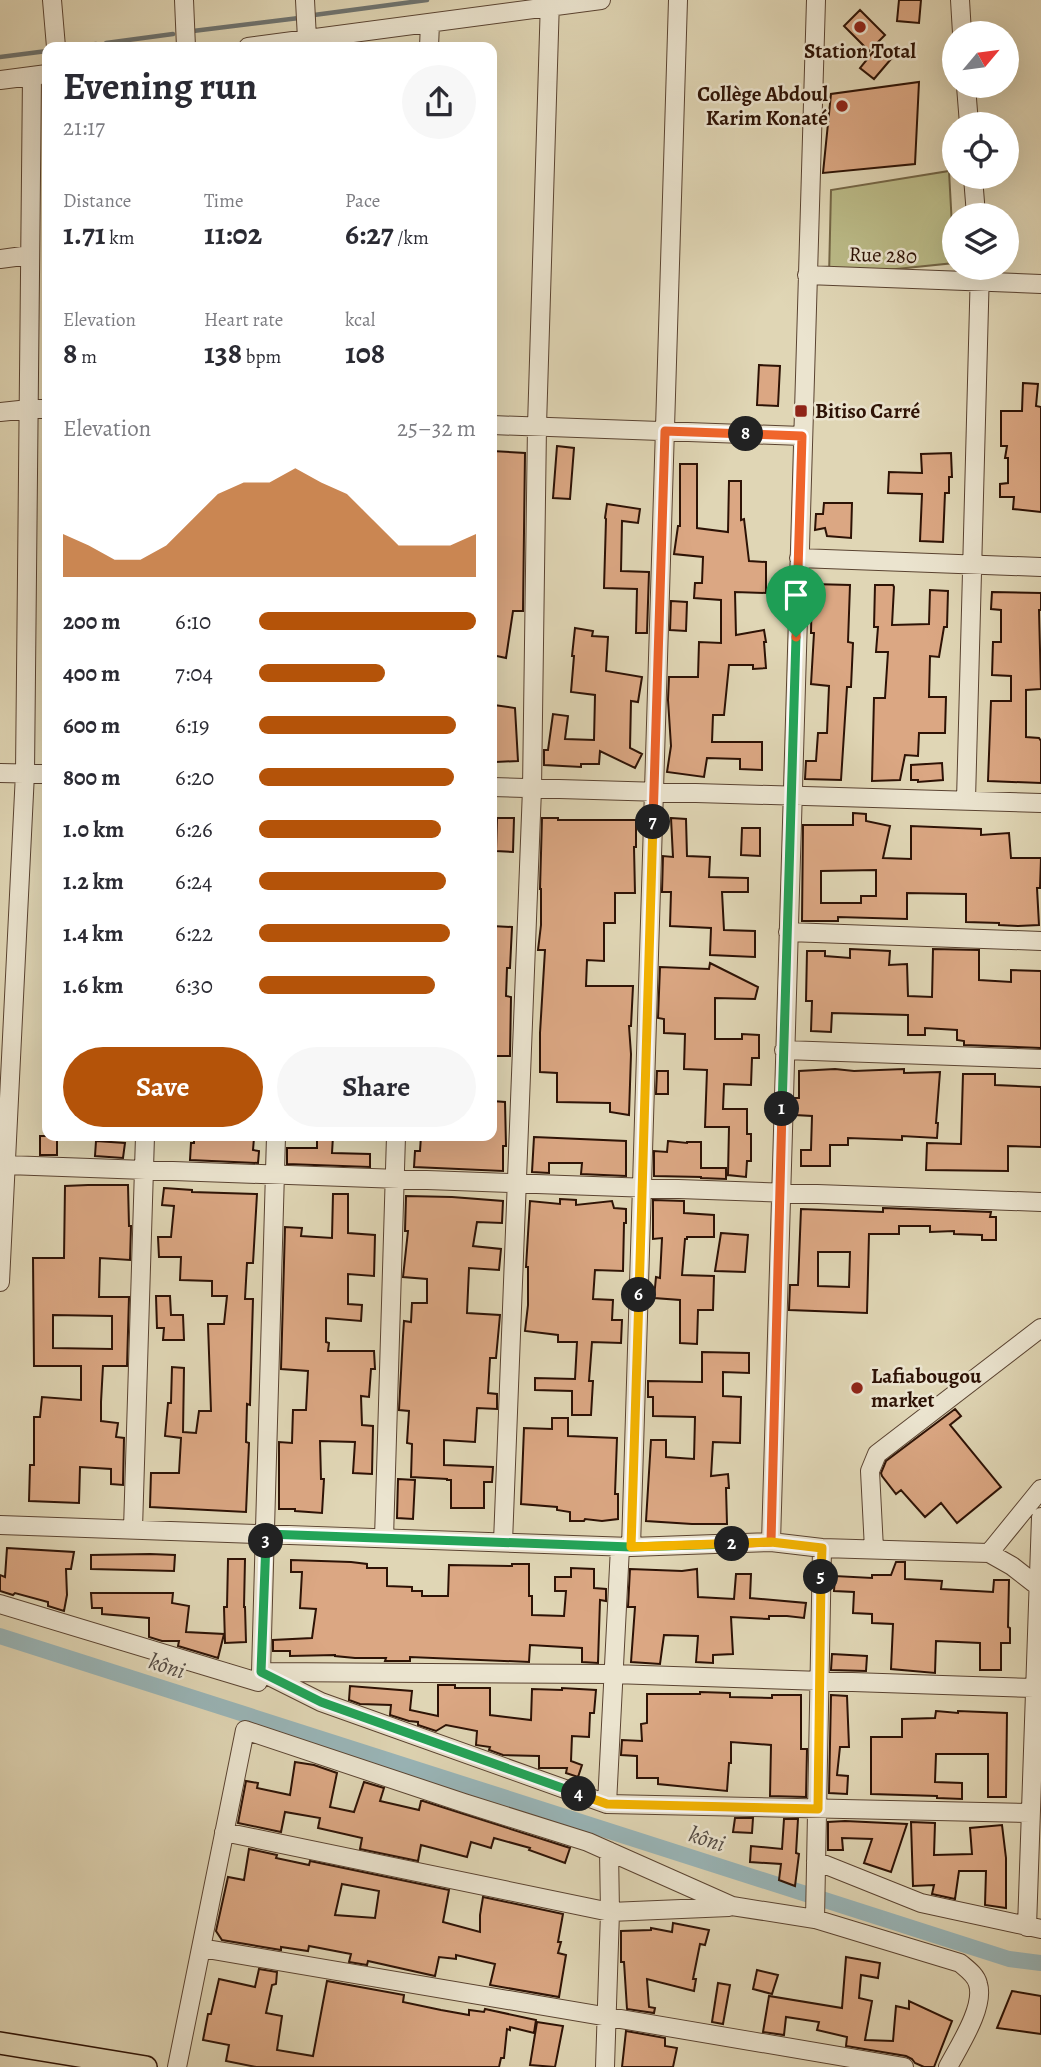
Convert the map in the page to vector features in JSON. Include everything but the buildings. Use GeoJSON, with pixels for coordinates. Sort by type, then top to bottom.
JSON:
{"type":"FeatureCollection","features":[{"type":"Feature","properties":{"kind":"main road"},"geometry":{"type":"LineString","coordinates":[[0,2043],[146,2067]]}},
{"type":"Feature","properties":{"kind":"street"},"geometry":{"type":"LineString","coordinates":[[52,0],[56,42]]}},
{"type":"Feature","properties":{"kind":"street"},"geometry":{"type":"LineString","coordinates":[[184,0],[186,42]]}},
{"type":"Feature","properties":{"kind":"street"},"geometry":{"type":"LineString","coordinates":[[305,0],[304,42],[549,3],[601,0]]}},
{"type":"Feature","properties":{"kind":"street"},"geometry":{"type":"LineString","coordinates":[[607,1804],[613,1674],[625,1547],[642,1187],[678,0]]}},
{"type":"Feature","properties":{"kind":"street"},"geometry":{"type":"LineString","coordinates":[[771,1542],[816,0]]}},
{"type":"Feature","properties":{"kind":"street"},"geometry":{"type":"LineString","coordinates":[[960,0],[961,21]]}},
{"type":"Feature","properties":{"kind":"street"},"geometry":{"type":"LineString","coordinates":[[503,1542],[531,789],[537,426],[549,3]]}},
{"type":"Feature","properties":{"kind":"street"},"geometry":{"type":"LineString","coordinates":[[429,42],[430,23]]}},
{"type":"Feature","properties":{"kind":"street"},"geometry":{"type":"LineString","coordinates":[[0,80],[40,75],[30,254],[25,774],[0,1282]]}},
{"type":"Feature","properties":{"kind":"street"},"geometry":{"type":"LineString","coordinates":[[0,259],[30,254]]}},
{"type":"Feature","properties":{"kind":"street","name":"Rue 280"},"geometry":{"type":"LineString","coordinates":[[807,275],[942,275]]}},
{"type":"Feature","properties":{"kind":"street"},"geometry":{"type":"LineString","coordinates":[[966,800],[981,280]]}},
{"type":"Feature","properties":{"kind":"street","name":"Rue 280"},"geometry":{"type":"LineString","coordinates":[[1014,280],[1041,284]]}},
{"type":"Feature","properties":{"kind":"street"},"geometry":{"type":"LineString","coordinates":[[0,412],[42,409]]}},
{"type":"Feature","properties":{"kind":"street"},"geometry":{"type":"LineString","coordinates":[[497,425],[802,436]]}},
{"type":"Feature","properties":{"kind":"street"},"geometry":{"type":"LineString","coordinates":[[799,558],[1041,567]]}},
{"type":"Feature","properties":{"kind":"street"},"geometry":{"type":"LineString","coordinates":[[0,773],[42,774]]}},
{"type":"Feature","properties":{"kind":"street"},"geometry":{"type":"LineString","coordinates":[[497,787],[1041,803]]}},
{"type":"Feature","properties":{"kind":"street"},"geometry":{"type":"LineString","coordinates":[[788,932],[1041,941]]}},
{"type":"Feature","properties":{"kind":"street"},"geometry":{"type":"LineString","coordinates":[[784,1050],[1041,1059]]}},
{"type":"Feature","properties":{"kind":"street"},"geometry":{"type":"LineString","coordinates":[[133,1529],[145,1141]]}},
{"type":"Feature","properties":{"kind":"street"},"geometry":{"type":"LineString","coordinates":[[0,1604],[258,1682],[261,1672],[266,1534],[276,1141]]}},
{"type":"Feature","properties":{"kind":"street"},"geometry":{"type":"LineString","coordinates":[[384,1538],[396,1141]]}},
{"type":"Feature","properties":{"kind":"street"},"geometry":{"type":"LineString","coordinates":[[7,1165],[1041,1202]]}},
{"type":"Feature","properties":{"kind":"street"},"geometry":{"type":"LineString","coordinates":[[874,1549],[870,1472],[877,1454],[1041,1328]]}},
{"type":"Feature","properties":{"kind":"street"},"geometry":{"type":"LineString","coordinates":[[989,1553],[1041,1489]]}},
{"type":"Feature","properties":{"kind":"street"},"geometry":{"type":"LineString","coordinates":[[816,1861],[921,1903],[1034,1928],[1030,1813],[1037,1720],[1034,1688],[1041,1517]]}},
{"type":"Feature","properties":{"kind":"street"},"geometry":{"type":"LineString","coordinates":[[0,1525],[625,1547],[771,1542],[822,1548],[989,1553],[1012,1566],[1039,1587]]}},
{"type":"Feature","properties":{"kind":"street"},"geometry":{"type":"LineString","coordinates":[[815,1907],[822,1548]]}},
{"type":"Feature","properties":{"kind":"street"},"geometry":{"type":"LineString","coordinates":[[261,1672],[613,1674],[1034,1688]]}},
{"type":"Feature","properties":{"kind":"street"},"geometry":{"type":"LineString","coordinates":[[261,1672],[321,1702],[607,1804],[1030,1813]]}},
{"type":"Feature","properties":{"kind":"street"},"geometry":{"type":"LineString","coordinates":[[177,2067],[245,1730],[588,1842],[732,1906]]}},
{"type":"Feature","properties":{"kind":"street"},"geometry":{"type":"LineString","coordinates":[[224,1832],[610,1912],[732,1906],[815,1907],[960,1963],[971,1972],[978,1982],[976,2010],[948,2067]]}},
{"type":"Feature","properties":{"kind":"street"},"geometry":{"type":"LineString","coordinates":[[605,2067],[610,1912],[609,1851]]}},
{"type":"Feature","properties":{"kind":"street"},"geometry":{"type":"LineString","coordinates":[[201,1948],[904,2067]]}},
{"type":"Feature","properties":{"kind":"green space"},"geometry":{"type":"Polygon","coordinates":[[[942,172],[942,189],[950,189],[951,203],[942,203],[942,264],[829,276],[831,190],[942,172]]]}},
{"type":"Feature","properties":{"kind":"waterway"},"geometry":{"type":"LineString","coordinates":[[314,15],[427,0]]}},
{"type":"Feature","properties":{"kind":"waterway"},"geometry":{"type":"LineString","coordinates":[[193,31],[299,18]]}},
{"type":"Feature","properties":{"kind":"waterway"},"geometry":{"type":"LineString","coordinates":[[113,42],[173,34]]}},
{"type":"Feature","properties":{"kind":"waterway"},"geometry":{"type":"LineString","coordinates":[[0,57],[42,52]]}},
{"type":"Feature","properties":{"kind":"waterway","name":"kôni"},"geometry":{"type":"LineString","coordinates":[[0,1636],[1009,1959],[1041,1963]]}},
{"type":"Feature","properties":{"kind":"place","name":"Station Total"},"geometry":{"type":"Point","coordinates":[860,27]}},
{"type":"Feature","properties":{"kind":"place","name":"Collège Abdoul Karim Konaté"},"geometry":{"type":"Point","coordinates":[842,106]}},
{"type":"Feature","properties":{"kind":"place","name":"Bitiso Carré"},"geometry":{"type":"Point","coordinates":[801,411]}},
{"type":"Feature","properties":{"kind":"place","name":"Lafiabougou market"},"geometry":{"type":"Point","coordinates":[857,1388]}},
{"type":"Feature","properties":{"kind":"route"},"geometry":{"type":"LineString","coordinates":[[796,637],[771,1542],[631,1547],[266,1534],[261,1672],[321,1702],[607,1804],[818,1809],[822,1548],[771,1542],[701,1545],[631,1547],[665,431],[802,436],[796,637]]}}]}
